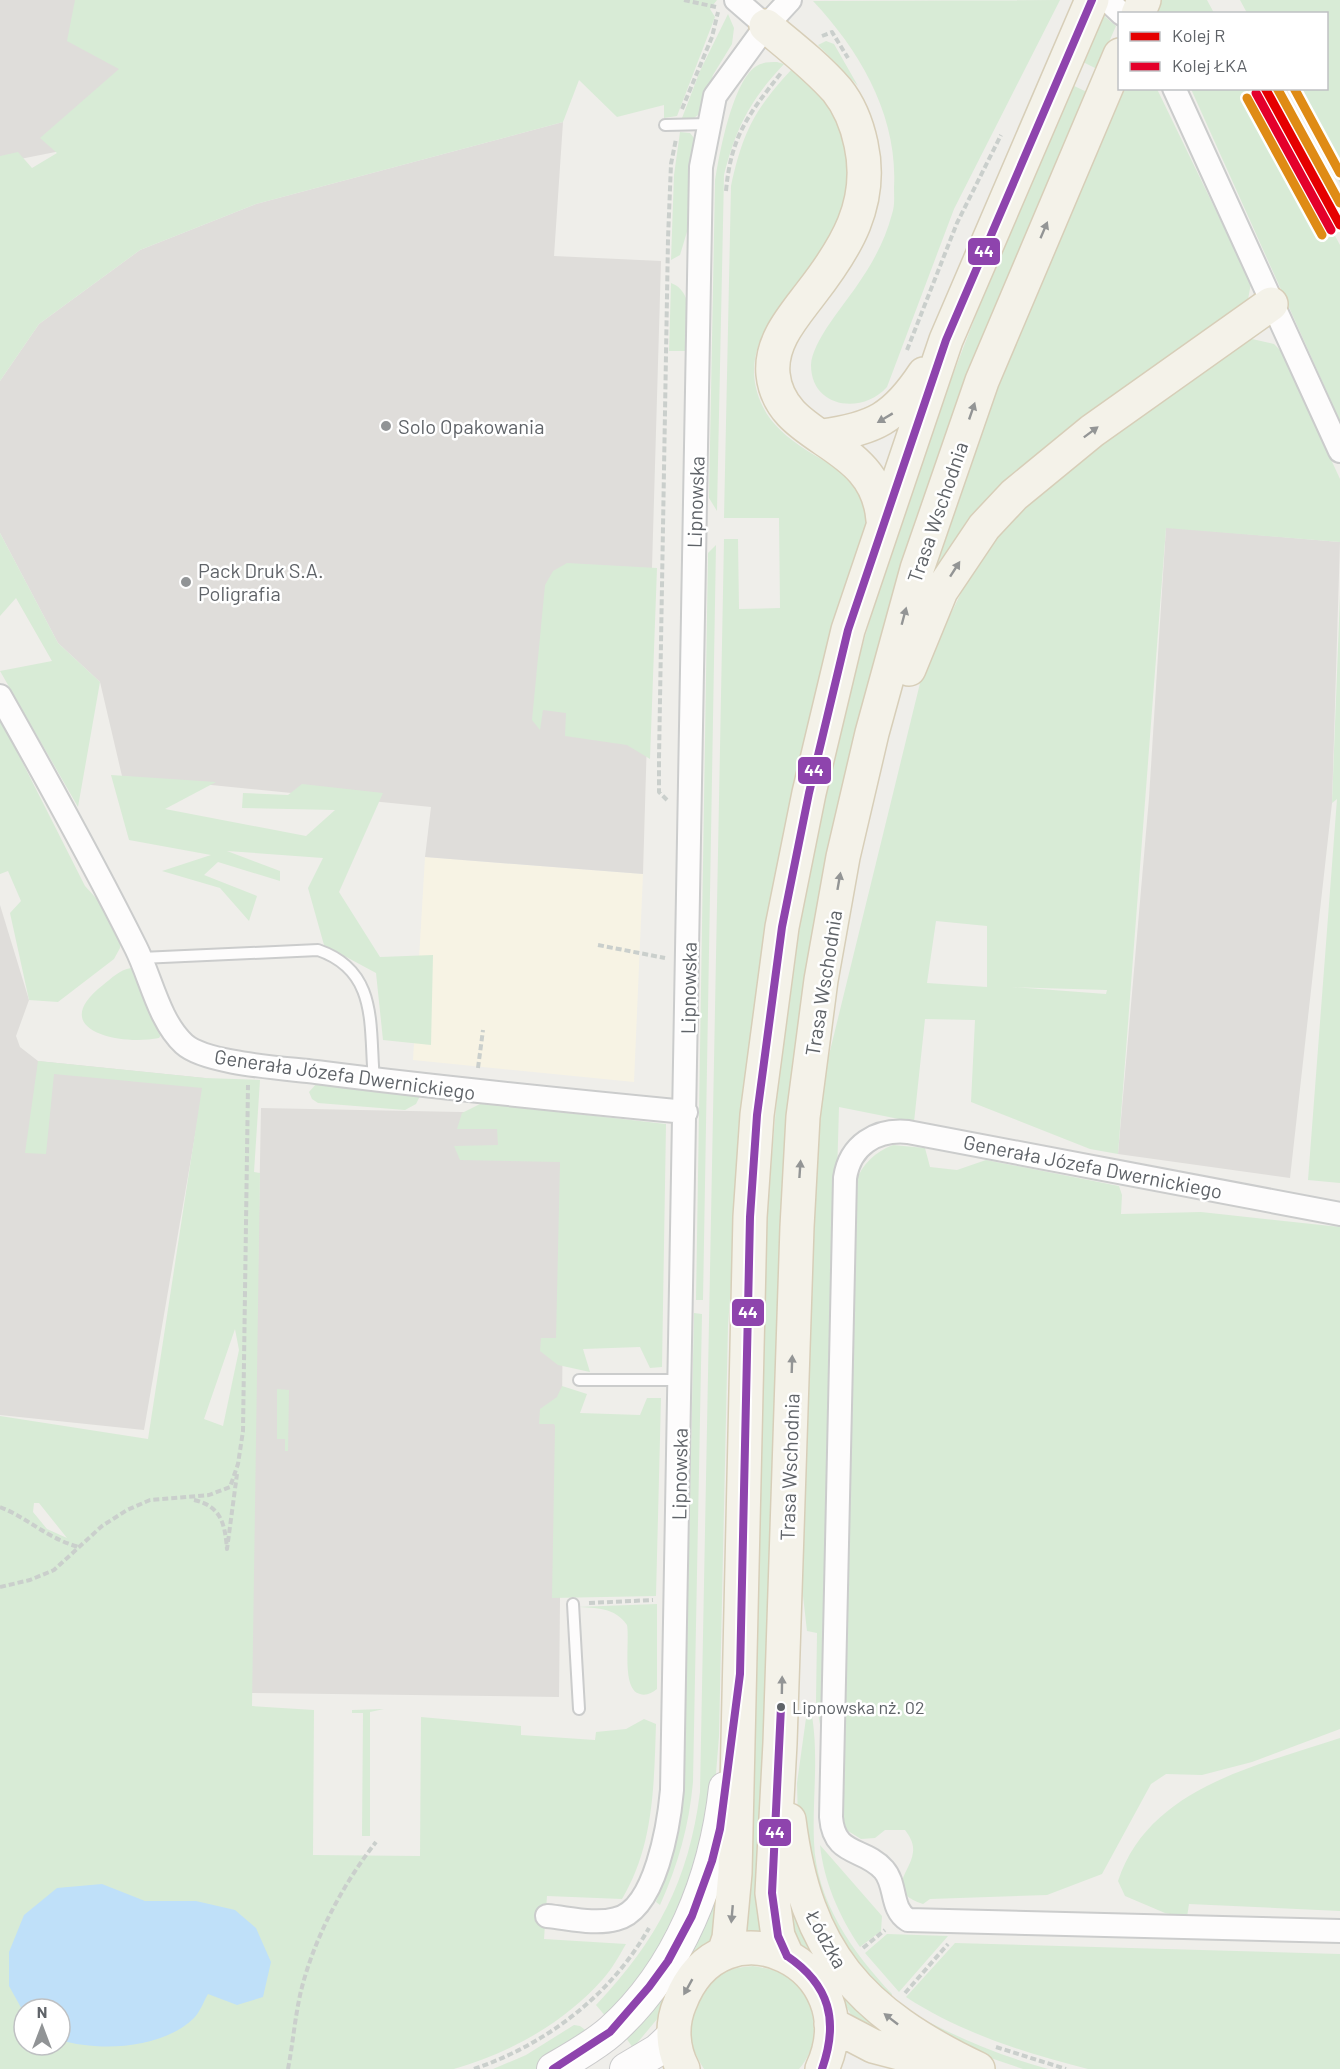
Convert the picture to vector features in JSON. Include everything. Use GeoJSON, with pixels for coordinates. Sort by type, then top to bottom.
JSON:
{"type":"FeatureCollection","features":[{"type":"Feature","properties":{"kind":"main road"},"geometry":{"type":"LineString","coordinates":[[724,1953],[729,1938],[735,1873],[750,1217],[757,1115],[782,927],[809,793],[848,630],[883,520],[946,340],[1095,5]]}},
{"type":"Feature","properties":{"kind":"main road"},"geometry":{"type":"LineString","coordinates":[[766,26],[808,61],[837,91],[849,109],[863,155],[862,200],[850,235],[830,268],[785,329],[776,346],[773,374],[783,402],[792,416],[856,461],[867,473],[879,496],[883,520]]}},
{"type":"Feature","properties":{"kind":"main road","name":"Trasa Wschodnia"},"geometry":{"type":"LineString","coordinates":[[787,1956],[775,1926],[772,1893],[780,1743],[796,1238],[803,1117],[823,969],[843,857],[872,733],[917,569],[982,381],[1116,62]]}},
{"type":"Feature","properties":{"kind":"main road"},"geometry":{"type":"LineString","coordinates":[[872,733],[903,685],[941,591],[984,527],[1049,464],[1271,304]]}},
{"type":"Feature","properties":{"kind":"main road"},"geometry":{"type":"LineString","coordinates":[[822,436],[869,426],[893,413],[912,392],[946,340]]}},
{"type":"Feature","properties":{"kind":"main road"},"geometry":{"type":"LineString","coordinates":[[553,2069],[610,2032],[669,1961],[692,1916],[710,1868],[720,1829],[740,1674]]}},
{"type":"Feature","properties":{"kind":"main road","name":"Łódzka"},"geometry":{"type":"LineString","coordinates":[[780,1743],[790,1827],[799,1875],[811,1913],[831,1952],[853,1983],[886,2016],[923,2041],[978,2069]]}},
{"type":"Feature","properties":{"kind":"main road"},"geometry":{"type":"LineString","coordinates":[[683,2069],[676,2053],[674,2035],[676,2012],[688,1984],[699,1969],[724,1953],[759,1947],[787,1956],[807,1971],[819,1984],[828,2004],[831,2024],[830,2046],[822,2069]]}},
{"type":"Feature","properties":{"kind":"main road"},"geometry":{"type":"LineString","coordinates":[[831,2024],[873,2046],[961,2069]]}},
{"type":"Feature","properties":{"kind":"main road"},"geometry":{"type":"LineString","coordinates":[[626,2069],[658,2050],[674,2035]]}},
{"type":"Feature","properties":{"kind":"street","name":"Lipnowska"},"geometry":{"type":"LineString","coordinates":[[547,1916],[603,1922],[630,1913],[644,1895],[664,1842],[673,1768],[686,1112],[700,167],[715,96],[766,26],[790,0]]}},
{"type":"Feature","properties":{"kind":"street"},"geometry":{"type":"LineString","coordinates":[[727,4],[766,26]]}},
{"type":"Feature","properties":{"kind":"street"},"geometry":{"type":"LineString","coordinates":[[1095,5],[1118,13]]}},
{"type":"Feature","properties":{"kind":"street"},"geometry":{"type":"LineString","coordinates":[[1175,90],[1340,451]]}},
{"type":"Feature","properties":{"kind":"street","name":"Generała Józefa Dwernickiego"},"geometry":{"type":"LineString","coordinates":[[0,696],[77,833],[141,958],[165,1015],[183,1043],[201,1054],[249,1064],[374,1080],[686,1112]]}},
{"type":"Feature","properties":{"kind":"street","name":"Generała Józefa Dwernickiego"},"geometry":{"type":"LineString","coordinates":[[966,1923],[917,1922],[902,1917],[884,1869],[846,1849],[835,1836],[831,1824],[845,1178],[852,1154],[865,1141],[882,1134],[908,1132],[1340,1214]]}},
{"type":"Feature","properties":{"kind":"street"},"geometry":{"type":"LineString","coordinates":[[966,1923],[1340,1931]]}},
{"type":"Feature","properties":{"kind":"lane"},"geometry":{"type":"LineString","coordinates":[[665,125],[709,124]]}},
{"type":"Feature","properties":{"kind":"lane"},"geometry":{"type":"LineString","coordinates":[[141,958],[318,950],[337,957],[352,969],[365,992],[374,1080]]}},
{"type":"Feature","properties":{"kind":"lane"},"geometry":{"type":"LineString","coordinates":[[579,1380],[681,1380]]}},
{"type":"Feature","properties":{"kind":"lane"},"geometry":{"type":"LineString","coordinates":[[573,1604],[579,1709]]}},
{"type":"Feature","properties":{"kind":"path"},"geometry":{"type":"LineString","coordinates":[[684,0],[727,4]]}},
{"type":"Feature","properties":{"kind":"path"},"geometry":{"type":"LineString","coordinates":[[832,32],[853,68]]}},
{"type":"Feature","properties":{"kind":"path"},"geometry":{"type":"LineString","coordinates":[[905,355],[957,223],[1002,132]]}},
{"type":"Feature","properties":{"kind":"path"},"geometry":{"type":"LineString","coordinates":[[598,945],[672,959]]}},
{"type":"Feature","properties":{"kind":"path"},"geometry":{"type":"LineString","coordinates":[[476,1092],[483,1030]]}},
{"type":"Feature","properties":{"kind":"path"},"geometry":{"type":"LineString","coordinates":[[190,1499],[207,1503],[220,1513],[225,1528],[227,1549],[243,1431],[249,1064]]}},
{"type":"Feature","properties":{"kind":"path"},"geometry":{"type":"LineString","coordinates":[[0,1587],[30,1580],[54,1570],[102,1526],[128,1509],[150,1500],[190,1499],[209,1495],[230,1486],[238,1464]]}},
{"type":"Feature","properties":{"kind":"path"},"geometry":{"type":"LineString","coordinates":[[0,1507],[17,1514],[38,1530],[61,1542],[79,1547]]}},
{"type":"Feature","properties":{"kind":"path"},"geometry":{"type":"LineString","coordinates":[[573,1604],[660,1600]]}},
{"type":"Feature","properties":{"kind":"path"},"geometry":{"type":"LineString","coordinates":[[288,2069],[301,1990],[319,1942],[357,1867],[376,1842]]}},
{"type":"Feature","properties":{"kind":"path"},"geometry":{"type":"LineString","coordinates":[[474,2069],[516,2052],[576,2013],[627,1960],[651,1923]]}},
{"type":"Feature","properties":{"kind":"path"},"geometry":{"type":"LineString","coordinates":[[900,1998],[966,1923]]}},
{"type":"Feature","properties":{"kind":"shaded area"},"geometry":{"type":"Polygon","coordinates":[[[0,0],[361,0],[408,82],[0,163],[0,0]]]}},
{"type":"Feature","properties":{"kind":"shaded area"},"geometry":{"type":"Polygon","coordinates":[[[563,122],[554,256],[661,261],[643,874],[425,857],[431,807],[122,776],[100,682],[58,643],[0,533],[0,381],[39,324],[140,250],[256,204],[563,122]]]}},
{"type":"Feature","properties":{"kind":"shaded area"},"geometry":{"type":"Polygon","coordinates":[[[1166,527],[1340,542],[1332,803],[1290,1178],[1118,1154],[1149,798],[1166,527]]]}},
{"type":"Feature","properties":{"kind":"shaded area"},"geometry":{"type":"Polygon","coordinates":[[[425,857],[643,874],[634,1082],[413,1060],[425,857]]]}},
{"type":"Feature","properties":{"kind":"shaded area"},"geometry":{"type":"Polygon","coordinates":[[[0,905],[29,1000],[16,1036],[20,1047],[38,1061],[205,1078],[144,1430],[0,1415],[0,905]]]}},
{"type":"Feature","properties":{"kind":"shaded area"},"geometry":{"type":"Polygon","coordinates":[[[261,1108],[565,1114],[559,1697],[250,1693],[261,1108]]]}},
{"type":"Feature","properties":{"kind":"green space"},"geometry":{"type":"Polygon","coordinates":[[[75,0],[717,0],[710,9],[715,17],[677,116],[664,118],[664,105],[617,117],[579,80],[563,122],[256,204],[140,250],[39,324],[0,381],[0,156],[18,152],[32,168],[57,153],[40,138],[119,69],[67,41],[75,0]]]}},
{"type":"Feature","properties":{"kind":"green space"},"geometry":{"type":"Polygon","coordinates":[[[1060,0],[954,209],[887,387],[877,396],[852,404],[840,403],[828,398],[819,391],[813,379],[811,365],[813,356],[829,324],[867,270],[886,234],[894,204],[894,161],[883,110],[873,86],[846,41],[813,1],[1060,0]]]}},
{"type":"Feature","properties":{"kind":"green space"},"geometry":{"type":"Polygon","coordinates":[[[1161,0],[1207,0],[1213,12],[1155,12],[1161,0]]]}},
{"type":"Feature","properties":{"kind":"green space"},"geometry":{"type":"Polygon","coordinates":[[[1240,0],[1340,0],[1340,183],[1289,90],[1328,90],[1328,12],[1246,12],[1240,0]]]}},
{"type":"Feature","properties":{"kind":"green space"},"geometry":{"type":"Polygon","coordinates":[[[728,14],[734,28],[732,44],[713,75],[702,112],[694,118],[682,118],[700,71],[728,14]]]}},
{"type":"Feature","properties":{"kind":"green space"},"geometry":{"type":"Polygon","coordinates":[[[1103,15],[1116,26],[1097,69],[1083,62],[1103,15]]]}},
{"type":"Feature","properties":{"kind":"green space"},"geometry":{"type":"Polygon","coordinates":[[[826,41],[834,44],[858,86],[818,45],[826,41]]]}},
{"type":"Feature","properties":{"kind":"green space"},"geometry":{"type":"Polygon","coordinates":[[[763,63],[784,64],[762,90],[746,115],[724,175],[717,511],[709,498],[715,182],[728,121],[740,88],[755,67],[763,63]]]}},
{"type":"Feature","properties":{"kind":"green space"},"geometry":{"type":"Polygon","coordinates":[[[792,69],[813,89],[829,109],[841,131],[848,159],[848,190],[844,214],[828,243],[778,308],[764,331],[756,355],[755,380],[763,407],[781,431],[806,450],[859,481],[867,519],[830,649],[740,1159],[728,1326],[719,1736],[712,1824],[667,1944],[607,2018],[596,2005],[636,1957],[667,1908],[688,1853],[700,1792],[724,539],[738,539],[739,609],[780,608],[779,518],[724,518],[731,186],[740,151],[752,123],[768,97],[792,69]]]}},
{"type":"Feature","properties":{"kind":"green space"},"geometry":{"type":"Polygon","coordinates":[[[1072,85],[1089,93],[834,849],[762,1936],[746,1936],[755,1525],[765,1254],[782,1051],[790,983],[809,866],[834,751],[865,637],[900,525],[981,303],[1072,85]]]}},
{"type":"Feature","properties":{"kind":"green space"},"geometry":{"type":"Polygon","coordinates":[[[1124,90],[1157,90],[1251,283],[1247,305],[1064,436],[920,613],[964,478],[1014,344],[1124,90]]]}},
{"type":"Feature","properties":{"kind":"green space"},"geometry":{"type":"Polygon","coordinates":[[[1191,90],[1256,90],[1340,245],[1340,421],[1191,90]]]}},
{"type":"Feature","properties":{"kind":"green space"},"geometry":{"type":"Polygon","coordinates":[[[680,132],[690,133],[694,138],[689,225],[680,255],[671,260],[674,175],[680,132]]]}},
{"type":"Feature","properties":{"kind":"green space"},"geometry":{"type":"Polygon","coordinates":[[[671,283],[684,294],[687,303],[689,312],[688,351],[669,351],[671,283]]]}},
{"type":"Feature","properties":{"kind":"green space"},"geometry":{"type":"Polygon","coordinates":[[[1252,339],[1274,344],[1281,351],[1340,479],[1340,542],[1166,528],[1118,1154],[1090,1149],[971,1102],[975,1020],[925,1019],[914,1122],[839,1107],[821,1730],[816,1702],[817,1633],[807,1631],[799,1561],[817,1104],[923,671],[980,554],[1044,484],[1241,341],[1252,339]],[[936,921],[927,983],[987,987],[987,926],[936,921]],[[1011,987],[1106,994],[1107,990],[1106,990],[1011,987]]]}},
{"type":"Feature","properties":{"kind":"green space"},"geometry":{"type":"Polygon","coordinates":[[[0,533],[58,643],[100,682],[78,807],[0,671],[52,661],[16,598],[0,616],[0,533]]]}},
{"type":"Feature","properties":{"kind":"green space"},"geometry":{"type":"Polygon","coordinates":[[[716,545],[703,1300],[696,1300],[708,553],[716,545]]]}},
{"type":"Feature","properties":{"kind":"green space"},"geometry":{"type":"Polygon","coordinates":[[[567,563],[657,568],[650,759],[627,745],[565,736],[566,713],[543,710],[540,730],[532,720],[545,585],[553,571],[567,563]]]}},
{"type":"Feature","properties":{"kind":"green space"},"geometry":{"type":"Polygon","coordinates":[[[1340,595],[1340,1183],[1308,1180],[1337,799],[1332,803],[1340,595]]]}},
{"type":"Feature","properties":{"kind":"green space"},"geometry":{"type":"Polygon","coordinates":[[[0,718],[85,886],[117,921],[121,937],[120,948],[114,959],[58,1002],[29,1000],[10,913],[21,901],[8,871],[0,874],[0,718]]]}},
{"type":"Feature","properties":{"kind":"green space"},"geometry":{"type":"Polygon","coordinates":[[[111,775],[216,782],[165,809],[306,836],[335,810],[242,808],[243,793],[288,795],[302,784],[383,793],[339,892],[380,957],[433,955],[431,1045],[383,1040],[376,973],[324,945],[308,888],[323,858],[227,851],[280,871],[280,881],[218,862],[204,875],[257,896],[249,921],[220,888],[162,871],[211,855],[129,840],[111,775]]]}},
{"type":"Feature","properties":{"kind":"green space"},"geometry":{"type":"Polygon","coordinates":[[[131,968],[140,976],[161,1035],[159,1038],[143,1040],[109,1037],[85,1024],[82,1013],[87,1001],[116,975],[131,968]]]}},
{"type":"Feature","properties":{"kind":"green space"},"geometry":{"type":"Polygon","coordinates":[[[38,1061],[205,1078],[260,1080],[254,1172],[260,1173],[252,1706],[314,1710],[313,1855],[420,1856],[421,1717],[521,1726],[521,1735],[595,1740],[596,1732],[626,1729],[644,1719],[656,1724],[653,1792],[646,1836],[633,1879],[622,1899],[547,1896],[544,1939],[626,1944],[609,1971],[588,1995],[553,2023],[515,2045],[454,2069],[0,2069],[0,1416],[148,1439],[202,1088],[54,1074],[46,1154],[25,1153],[38,1061]],[[235,1329],[204,1419],[223,1426],[239,1350],[235,1329]],[[34,1503],[33,1512],[47,1529],[67,1538],[39,1503],[34,1503]]]}},
{"type":"Feature","properties":{"kind":"green space"},"geometry":{"type":"Polygon","coordinates":[[[317,1083],[420,1096],[416,1104],[405,1110],[318,1103],[312,1099],[309,1092],[317,1083]]]}},
{"type":"Feature","properties":{"kind":"green space"},"geometry":{"type":"Polygon","coordinates":[[[482,1103],[666,1124],[662,1367],[650,1368],[640,1347],[583,1349],[590,1372],[558,1365],[540,1351],[541,1338],[556,1338],[560,1162],[460,1160],[454,1146],[498,1145],[497,1129],[457,1129],[462,1113],[482,1103]]]}},
{"type":"Feature","properties":{"kind":"green space"},"geometry":{"type":"Polygon","coordinates":[[[893,1145],[925,1148],[930,1167],[957,1170],[986,1160],[1119,1186],[1122,1195],[1121,1214],[1201,1212],[1340,1227],[1340,1729],[1252,1762],[1202,1775],[1166,1774],[1151,1784],[1102,1874],[1047,1895],[930,1899],[923,1904],[911,1899],[904,1893],[902,1887],[913,1852],[912,1843],[905,1830],[885,1830],[875,1838],[861,1839],[848,1831],[842,1822],[856,1182],[870,1159],[893,1145]]]}},
{"type":"Feature","properties":{"kind":"green space"},"geometry":{"type":"Polygon","coordinates":[[[694,1313],[702,1314],[693,1782],[682,1845],[660,1905],[656,1902],[676,1844],[684,1781],[694,1313]]]}},
{"type":"Feature","properties":{"kind":"green space"},"geometry":{"type":"Polygon","coordinates":[[[562,1386],[587,1394],[580,1413],[640,1415],[647,1398],[661,1398],[656,1596],[552,1598],[555,1426],[554,1424],[539,1424],[540,1409],[557,1397],[562,1386]]]}},
{"type":"Feature","properties":{"kind":"green space"},"geometry":{"type":"Polygon","coordinates":[[[277,1389],[289,1390],[288,1451],[285,1451],[285,1439],[277,1439],[277,1389]]]}},
{"type":"Feature","properties":{"kind":"green space"},"geometry":{"type":"Polygon","coordinates":[[[657,1604],[657,1689],[642,1695],[634,1691],[628,1675],[627,1625],[611,1612],[598,1608],[576,1607],[657,1604]]]}},
{"type":"Feature","properties":{"kind":"green space"},"geometry":{"type":"Polygon","coordinates":[[[808,1704],[815,1739],[814,1842],[816,1864],[829,1905],[839,1925],[864,1961],[892,1994],[892,2000],[837,1945],[798,1823],[797,1783],[808,1704]]]}},
{"type":"Feature","properties":{"kind":"green space"},"geometry":{"type":"Polygon","coordinates":[[[384,1709],[370,1712],[370,1836],[362,1836],[363,1713],[352,1713],[352,1710],[384,1709]]]}},
{"type":"Feature","properties":{"kind":"green space"},"geometry":{"type":"Polygon","coordinates":[[[1340,1738],[1340,1911],[1189,1904],[1187,1917],[1165,1913],[1125,1896],[1118,1881],[1133,1849],[1154,1823],[1180,1802],[1241,1771],[1340,1738]]]}},
{"type":"Feature","properties":{"kind":"green space"},"geometry":{"type":"Polygon","coordinates":[[[820,1845],[882,1916],[881,1931],[860,1947],[845,1923],[834,1898],[825,1872],[820,1845]]]}},
{"type":"Feature","properties":{"kind":"green space"},"geometry":{"type":"Polygon","coordinates":[[[721,1884],[724,1884],[711,1943],[672,1982],[658,2018],[633,2048],[624,2035],[678,1972],[702,1931],[721,1884]]]}},
{"type":"Feature","properties":{"kind":"green space"},"geometry":{"type":"Polygon","coordinates":[[[787,1886],[874,2023],[868,2033],[856,2024],[840,1995],[794,1941],[787,1886]]]}},
{"type":"Feature","properties":{"kind":"green space"},"geometry":{"type":"Polygon","coordinates":[[[887,1934],[948,1936],[899,1992],[865,1953],[887,1934]]]}},
{"type":"Feature","properties":{"kind":"green space"},"geometry":{"type":"Polygon","coordinates":[[[955,1943],[1340,1954],[1340,2069],[1088,2069],[1017,2049],[949,2021],[906,1997],[955,1943]]]}},
{"type":"Feature","properties":{"kind":"green space"},"geometry":{"type":"Polygon","coordinates":[[[753,1966],[775,1971],[788,1977],[805,1996],[811,2008],[814,2034],[807,2058],[799,2069],[704,2069],[690,2039],[690,2021],[693,2012],[713,1979],[730,1970],[753,1966]]]}},
{"type":"Feature","properties":{"kind":"green space"},"geometry":{"type":"Polygon","coordinates":[[[915,2015],[980,2046],[1048,2069],[1023,2069],[955,2046],[915,2015]]]}},
{"type":"Feature","properties":{"kind":"green space"},"geometry":{"type":"Polygon","coordinates":[[[574,2025],[580,2026],[592,2035],[539,2069],[493,2069],[526,2055],[574,2025]]]}},
{"type":"Feature","properties":{"kind":"water"},"geometry":{"type":"Polygon","coordinates":[[[102,1884],[145,1901],[196,1901],[235,1910],[256,1928],[271,1962],[263,1997],[237,2005],[208,1994],[194,2018],[181,2028],[148,2042],[112,2046],[72,2043],[72,1997],[15,1997],[9,1986],[9,1952],[24,1915],[57,1888],[102,1884]]]}},
{"type":"Feature","properties":{"kind":"rail line","name":"R"},"geometry":{"type":"LineString","coordinates":[[1266,90],[1340,225]]}},
{"type":"Feature","properties":{"kind":"rail line","name":"ŁKA"},"geometry":{"type":"LineString","coordinates":[[1256,93],[1331,230]]}},
{"type":"Feature","properties":{"kind":"transit line","name":"44"},"geometry":{"type":"LineString","coordinates":[[553,2069],[610,2032],[649,1987],[668,1961],[692,1916],[712,1861],[720,1829],[740,1674],[750,1217],[757,1115],[782,927],[809,793],[848,630],[946,340],[1092,0]]}},
{"type":"Feature","properties":{"kind":"transit line"},"geometry":{"type":"LineString","coordinates":[[1278,90],[1340,203]]}},
{"type":"Feature","properties":{"kind":"transit line"},"geometry":{"type":"LineString","coordinates":[[1295,90],[1340,173]]}},
{"type":"Feature","properties":{"kind":"transit line"},"geometry":{"type":"LineString","coordinates":[[1247,98],[1322,235]]}},
{"type":"Feature","properties":{"kind":"transit line","name":"44"},"geometry":{"type":"LineString","coordinates":[[781,1707],[772,1893],[778,1936],[787,1956]]}},
{"type":"Feature","properties":{"kind":"transit line","name":"44"},"geometry":{"type":"LineString","coordinates":[[787,1956],[813,1979],[827,2005],[830,2035],[822,2069]]}},
{"type":"Feature","properties":{"kind":"place","name":"Solo Opakowania"},"geometry":{"type":"Point","coordinates":[386,426]}},
{"type":"Feature","properties":{"kind":"place","name":"Pack Druk S.A. Poligrafia"},"geometry":{"type":"Point","coordinates":[186,582]}},
{"type":"Feature","properties":{"kind":"place","name":"Lipnowska nż. 02"},"geometry":{"type":"Point","coordinates":[781,1707]}}]}
